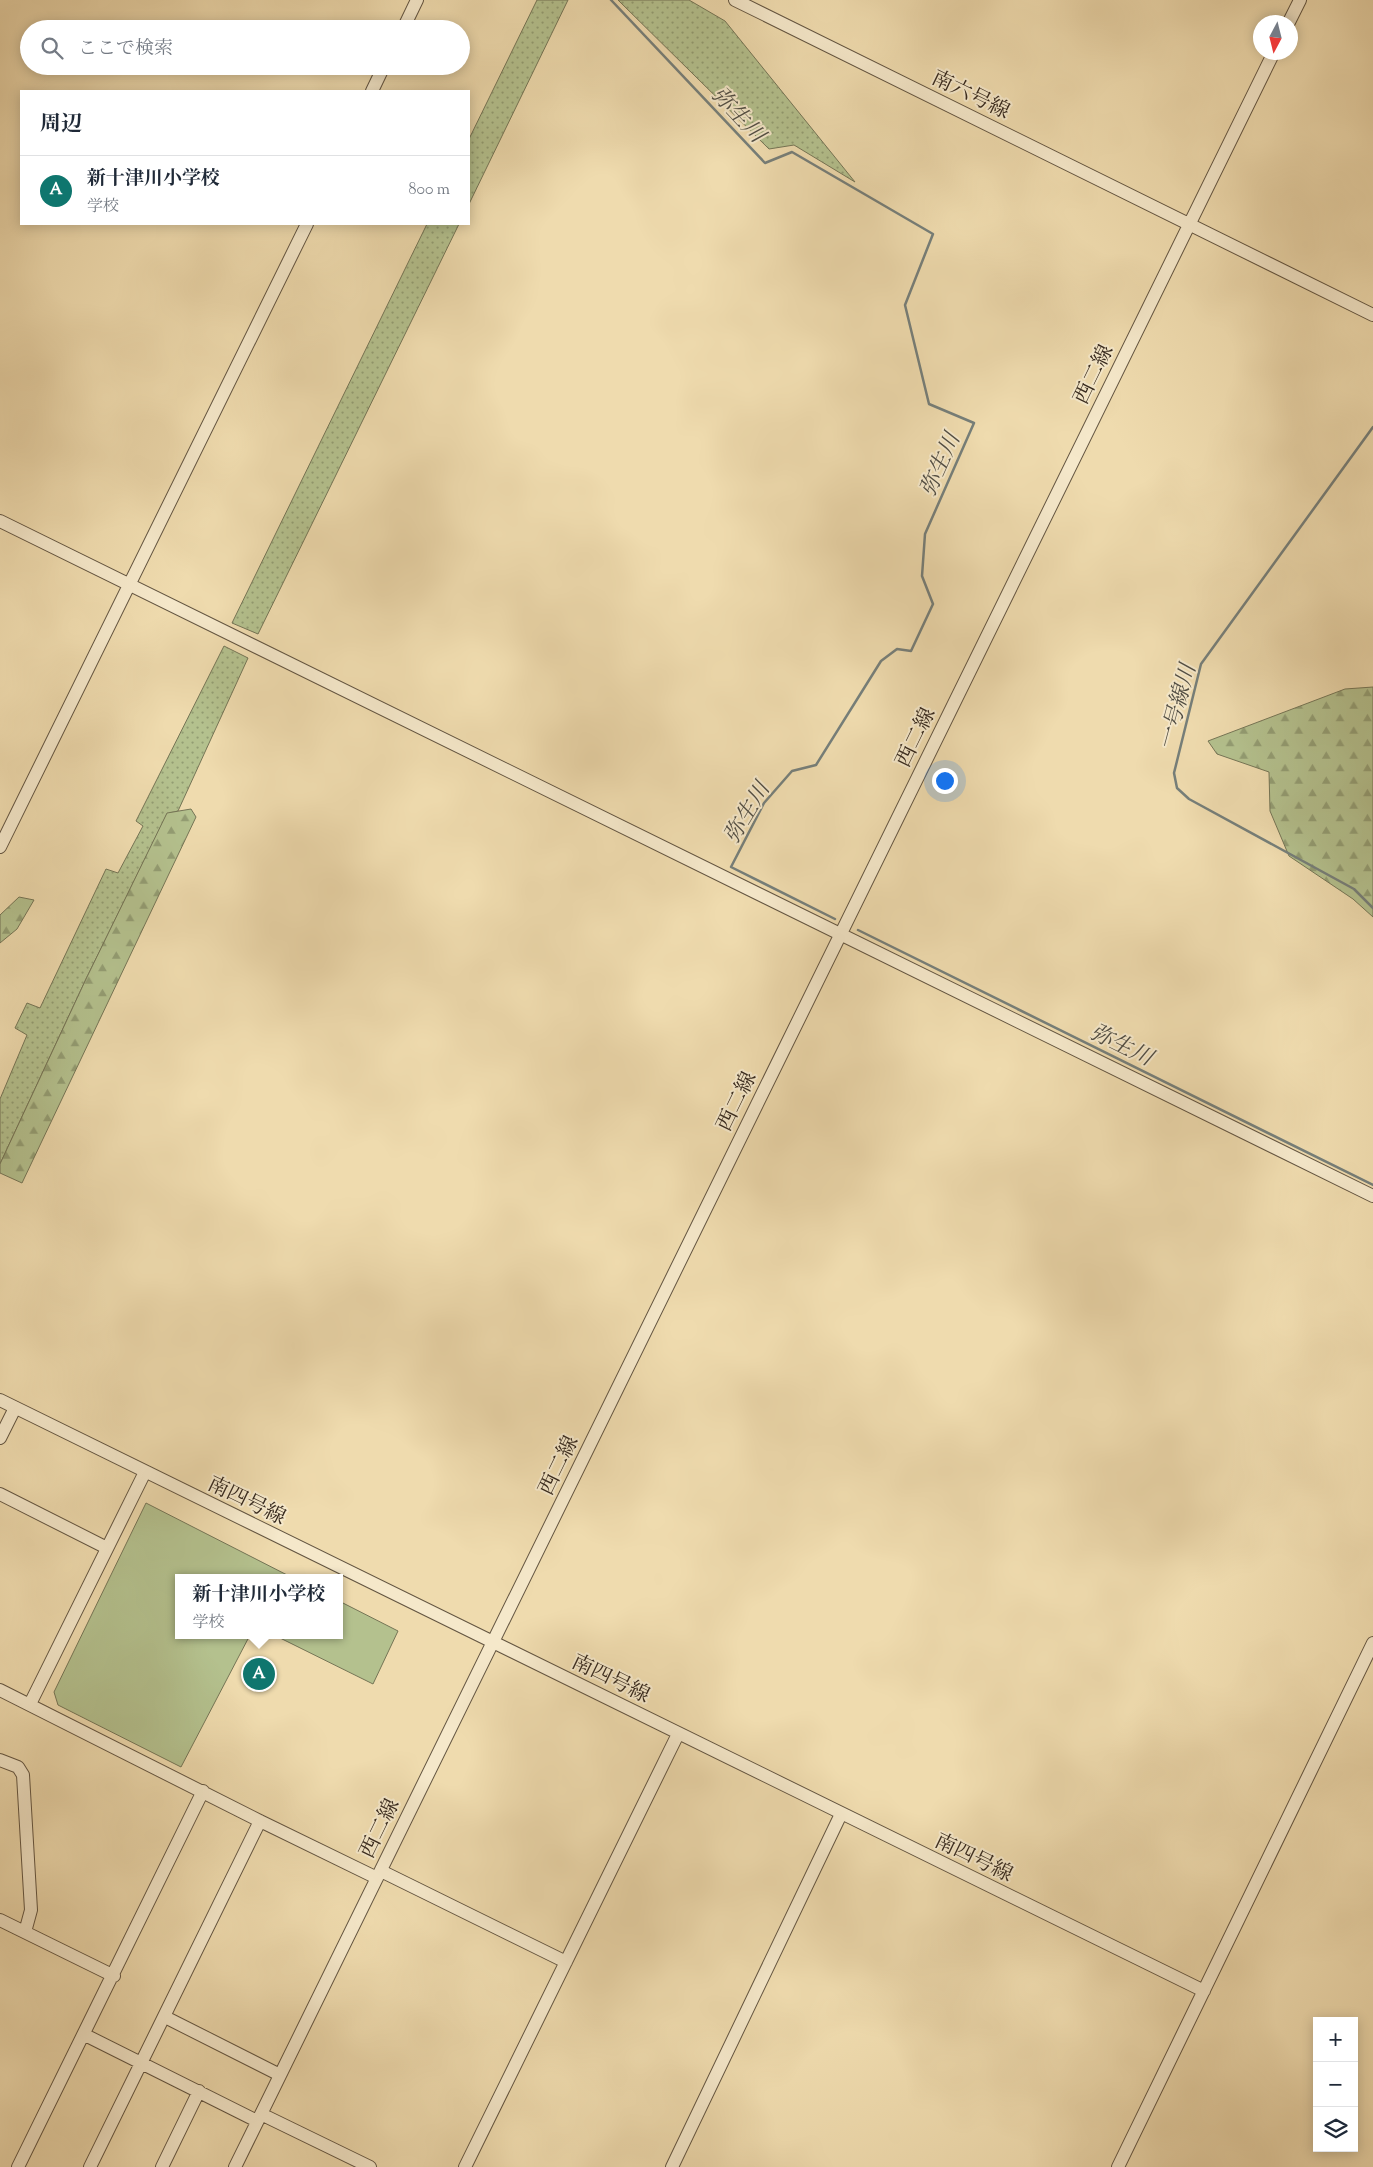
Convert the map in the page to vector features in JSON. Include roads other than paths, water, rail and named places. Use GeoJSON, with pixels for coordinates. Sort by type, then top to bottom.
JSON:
{"type":"FeatureCollection","features":[{"type":"Feature","properties":{"kind":"street"},"geometry":{"type":"LineString","coordinates":[[407,20],[417,0]]}},
{"type":"Feature","properties":{"kind":"street","name":"南六号線"},"geometry":{"type":"LineString","coordinates":[[735,0],[1373,315]]}},
{"type":"Feature","properties":{"kind":"street"},"geometry":{"type":"LineString","coordinates":[[1292,15],[1300,0]]}},
{"type":"Feature","properties":{"kind":"street","name":"西二線"},"geometry":{"type":"LineString","coordinates":[[235,2167],[1270,60]]}},
{"type":"Feature","properties":{"kind":"street"},"geometry":{"type":"LineString","coordinates":[[372,90],[380,75]]}},
{"type":"Feature","properties":{"kind":"street"},"geometry":{"type":"LineString","coordinates":[[0,847],[307,225]]}},
{"type":"Feature","properties":{"kind":"street"},"geometry":{"type":"LineString","coordinates":[[0,521],[1373,1196]]}},
{"type":"Feature","properties":{"kind":"street","name":"南四号線"},"geometry":{"type":"LineString","coordinates":[[0,1400],[1204,1991]]}},
{"type":"Feature","properties":{"kind":"street"},"geometry":{"type":"LineString","coordinates":[[0,1438],[15,1408]]}},
{"type":"Feature","properties":{"kind":"street"},"geometry":{"type":"LineString","coordinates":[[30,1704],[145,1472]]}},
{"type":"Feature","properties":{"kind":"street"},"geometry":{"type":"LineString","coordinates":[[0,1494],[106,1548]]}},
{"type":"Feature","properties":{"kind":"street"},"geometry":{"type":"LineString","coordinates":[[1118,2167],[1373,1643]]}},
{"type":"Feature","properties":{"kind":"street"},"geometry":{"type":"LineString","coordinates":[[0,1690],[260,1821],[379,1874],[566,1962]]}},
{"type":"Feature","properties":{"kind":"street"},"geometry":{"type":"LineString","coordinates":[[465,2167],[678,1734]]}},
{"type":"Feature","properties":{"kind":"street"},"geometry":{"type":"LineString","coordinates":[[0,1760],[18,1768],[23,1775],[31,1910],[25,1932]]}},
{"type":"Feature","properties":{"kind":"street"},"geometry":{"type":"LineString","coordinates":[[18,2167],[85,2035],[203,1791]]}},
{"type":"Feature","properties":{"kind":"street"},"geometry":{"type":"LineString","coordinates":[[672,2167],[841,1814]]}},
{"type":"Feature","properties":{"kind":"street"},"geometry":{"type":"LineString","coordinates":[[90,2167],[260,1821]]}},
{"type":"Feature","properties":{"kind":"street"},"geometry":{"type":"LineString","coordinates":[[0,1920],[114,1976]]}},
{"type":"Feature","properties":{"kind":"street"},"geometry":{"type":"LineString","coordinates":[[165,2017],[280,2074]]}},
{"type":"Feature","properties":{"kind":"street"},"geometry":{"type":"LineString","coordinates":[[85,2035],[199,2091],[370,2167]]}},
{"type":"Feature","properties":{"kind":"street"},"geometry":{"type":"LineString","coordinates":[[162,2167],[199,2091]]}},
{"type":"Feature","properties":{"kind":"waterway","name":"弥生川"},"geometry":{"type":"LineString","coordinates":[[611,0],[765,163],[792,152],[933,234],[905,305],[929,404],[974,423],[925,534],[922,576],[933,604],[911,651],[897,649],[881,661],[816,765],[792,771],[764,803],[731,867],[835,919]]}},
{"type":"Feature","properties":{"kind":"waterway","name":"一号線川"},"geometry":{"type":"LineString","coordinates":[[1373,427],[1201,664],[1174,773],[1177,788],[1189,799],[1354,889],[1373,908]]}},
{"type":"Feature","properties":{"kind":"waterway","name":"弥生川"},"geometry":{"type":"LineString","coordinates":[[858,930],[1373,1185]]}},
{"type":"Feature","properties":{"kind":"place","name":"新十津川小学校"},"geometry":{"type":"Point","coordinates":[259,1674]}}]}
